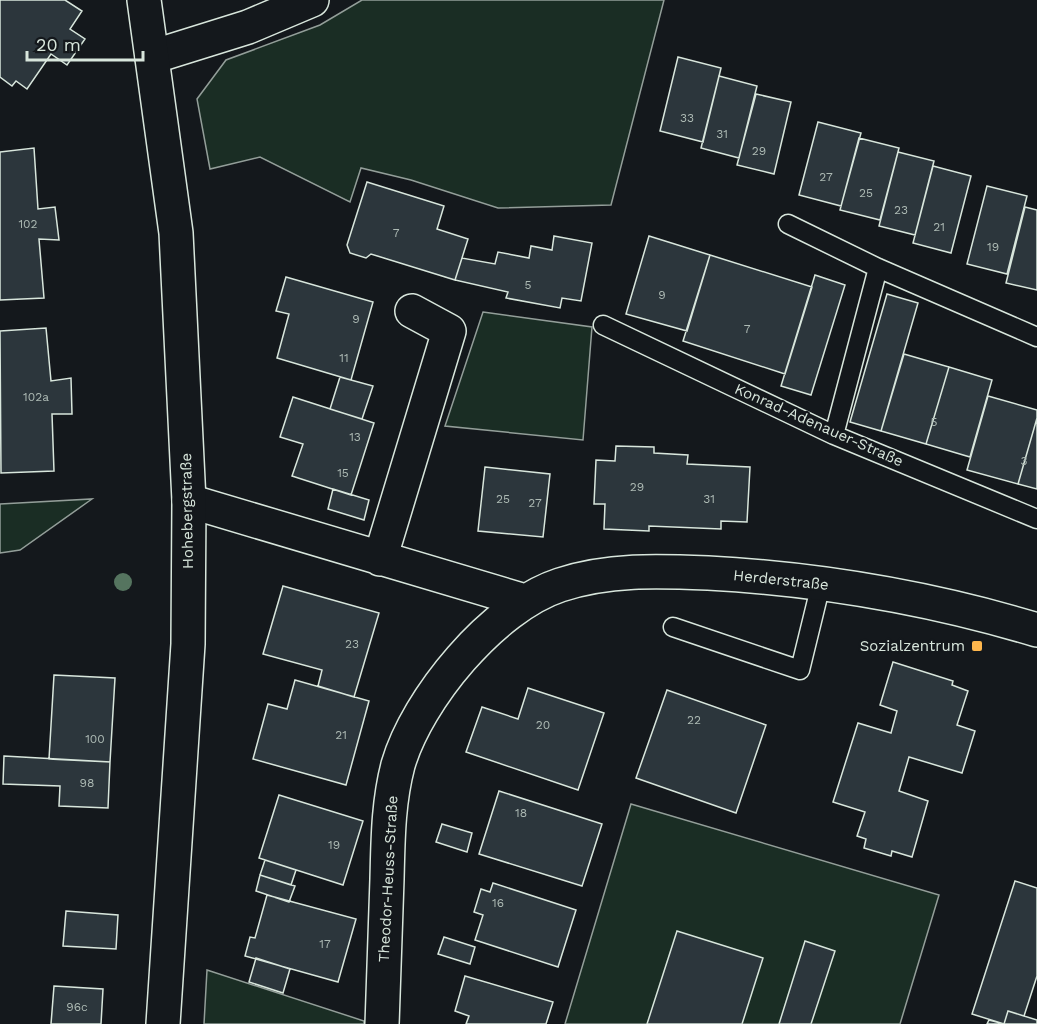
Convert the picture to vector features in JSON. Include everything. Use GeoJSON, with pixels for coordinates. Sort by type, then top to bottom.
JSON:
{"type":"FeatureCollection","features":[{"type":"Feature","properties":{"kind":"street","name":"Hohebergstraße"},"geometry":{"type":"LineString","coordinates":[[144,0],[176,233],[189,501],[188,644],[163,1024]]}},
{"type":"Feature","properties":{"kind":"street"},"geometry":{"type":"LineString","coordinates":[[152,57],[248,27],[312,0]]}},
{"type":"Feature","properties":{"kind":"street"},"geometry":{"type":"LineString","coordinates":[[380,559],[449,331],[412,311]]}},
{"type":"Feature","properties":{"kind":"street"},"geometry":{"type":"LineString","coordinates":[[189,501],[525,601]]}},
{"type":"Feature","properties":{"kind":"street","name":"Herderstraße"},"geometry":{"type":"LineString","coordinates":[[525,601],[557,585],[588,577],[632,572],[736,575],[885,594],[949,607],[1037,630]]}},
{"type":"Feature","properties":{"kind":"street","name":"Theodor-Heuss-Straße"},"geometry":{"type":"LineString","coordinates":[[382,1024],[390,801],[399,763],[411,732],[430,700],[459,661],[508,611],[525,601]]}},
{"type":"Feature","properties":{"kind":"lane"},"geometry":{"type":"LineString","coordinates":[[788,224],[878,268],[1037,338]]}},
{"type":"Feature","properties":{"kind":"lane"},"geometry":{"type":"LineString","coordinates":[[834,435],[878,268]]}},
{"type":"Feature","properties":{"kind":"lane","name":"Konrad-Adenauer-Straße"},"geometry":{"type":"LineString","coordinates":[[603,326],[834,435],[1037,519]]}},
{"type":"Feature","properties":{"kind":"lane"},"geometry":{"type":"LineString","coordinates":[[673,627],[800,669],[820,584]]}},
{"type":"Feature","properties":{"kind":"green space"},"geometry":{"type":"Polygon","coordinates":[[[362,0],[664,0],[611,205],[498,208],[411,180],[361,168],[350,202],[260,157],[210,169],[197,99],[226,60],[320,25],[362,0]]]}},
{"type":"Feature","properties":{"kind":"green space"},"geometry":{"type":"Polygon","coordinates":[[[483,312],[592,327],[583,440],[445,426],[483,312]]]}},
{"type":"Feature","properties":{"kind":"green space"},"geometry":{"type":"Polygon","coordinates":[[[92,499],[20,550],[0,553],[0,504],[92,499]]]}},
{"type":"Feature","properties":{"kind":"green space"},"geometry":{"type":"Polygon","coordinates":[[[631,804],[939,895],[900,1024],[565,1024],[631,804]]]}},
{"type":"Feature","properties":{"kind":"green space"},"geometry":{"type":"Polygon","coordinates":[[[207,970],[364,1021],[364,1024],[204,1024],[207,970]]]}},
{"type":"Feature","properties":{"kind":"building"},"geometry":{"type":"Polygon","coordinates":[[[0,0],[65,0],[82,11],[70,29],[85,39],[67,65],[51,54],[27,89],[16,81],[12,86],[0,77],[0,0]]]}},
{"type":"Feature","properties":{"kind":"building"},"geometry":{"type":"Polygon","coordinates":[[[678,57],[721,68],[703,142],[660,131],[678,57]]]}},
{"type":"Feature","properties":{"kind":"building"},"geometry":{"type":"Polygon","coordinates":[[[719,76],[757,86],[739,158],[701,148],[719,76]]]}},
{"type":"Feature","properties":{"kind":"building"},"geometry":{"type":"Polygon","coordinates":[[[756,94],[791,102],[774,174],[737,165],[756,94]]]}},
{"type":"Feature","properties":{"kind":"building"},"geometry":{"type":"Polygon","coordinates":[[[818,122],[861,133],[841,206],[799,195],[818,122]]]}},
{"type":"Feature","properties":{"kind":"building"},"geometry":{"type":"Polygon","coordinates":[[[859,138],[899,148],[880,220],[840,210],[859,138]]]}},
{"type":"Feature","properties":{"kind":"building"},"geometry":{"type":"Polygon","coordinates":[[[34,148],[38,209],[55,207],[59,240],[39,239],[44,298],[0,300],[0,152],[34,148]]]}},
{"type":"Feature","properties":{"kind":"building"},"geometry":{"type":"Polygon","coordinates":[[[898,152],[934,161],[915,235],[879,226],[898,152]]]}},
{"type":"Feature","properties":{"kind":"building"},"geometry":{"type":"Polygon","coordinates":[[[933,166],[971,176],[951,253],[913,243],[933,166]]]}},
{"type":"Feature","properties":{"kind":"building"},"geometry":{"type":"Polygon","coordinates":[[[367,182],[444,206],[437,229],[468,239],[455,280],[371,254],[366,258],[350,253],[347,245],[367,182]]]}},
{"type":"Feature","properties":{"kind":"building"},"geometry":{"type":"Polygon","coordinates":[[[987,186],[1027,196],[1007,274],[967,264],[987,186]]]}},
{"type":"Feature","properties":{"kind":"building"},"geometry":{"type":"Polygon","coordinates":[[[1025,207],[1037,210],[1037,290],[1006,283],[1025,207]]]}},
{"type":"Feature","properties":{"kind":"building"},"geometry":{"type":"Polygon","coordinates":[[[554,236],[592,243],[581,301],[562,298],[560,308],[506,298],[508,292],[455,280],[462,258],[495,264],[498,252],[529,258],[531,246],[552,250],[554,236]]]}},
{"type":"Feature","properties":{"kind":"building"},"geometry":{"type":"Polygon","coordinates":[[[649,236],[710,255],[687,331],[626,314],[649,236]]]}},
{"type":"Feature","properties":{"kind":"building"},"geometry":{"type":"Polygon","coordinates":[[[710,255],[812,287],[785,374],[683,341],[710,255]]]}},
{"type":"Feature","properties":{"kind":"building"},"geometry":{"type":"Polygon","coordinates":[[[815,275],[845,285],[811,395],[781,386],[815,275]]]}},
{"type":"Feature","properties":{"kind":"building"},"geometry":{"type":"Polygon","coordinates":[[[286,277],[373,302],[351,380],[277,358],[289,314],[276,311],[286,277]]]}},
{"type":"Feature","properties":{"kind":"building"},"geometry":{"type":"Polygon","coordinates":[[[887,294],[918,303],[881,431],[850,422],[887,294]]]}},
{"type":"Feature","properties":{"kind":"building"},"geometry":{"type":"Polygon","coordinates":[[[46,328],[51,381],[71,378],[72,414],[52,414],[54,471],[1,473],[0,331],[46,328]]]}},
{"type":"Feature","properties":{"kind":"building"},"geometry":{"type":"Polygon","coordinates":[[[904,354],[949,367],[926,444],[881,431],[904,354]]]}},
{"type":"Feature","properties":{"kind":"building"},"geometry":{"type":"Polygon","coordinates":[[[949,367],[992,380],[970,457],[926,444],[949,367]]]}},
{"type":"Feature","properties":{"kind":"building"},"geometry":{"type":"Polygon","coordinates":[[[340,377],[373,386],[362,419],[330,409],[340,377]]]}},
{"type":"Feature","properties":{"kind":"building"},"geometry":{"type":"Polygon","coordinates":[[[988,396],[1037,410],[1037,418],[1018,484],[967,470],[988,396]]]}},
{"type":"Feature","properties":{"kind":"building"},"geometry":{"type":"Polygon","coordinates":[[[293,397],[374,423],[351,495],[292,476],[303,444],[280,437],[293,397]]]}},
{"type":"Feature","properties":{"kind":"building"},"geometry":{"type":"Polygon","coordinates":[[[1037,418],[1037,489],[1018,484],[1037,418]]]}},
{"type":"Feature","properties":{"kind":"building"},"geometry":{"type":"Polygon","coordinates":[[[616,446],[654,447],[654,453],[688,455],[687,464],[750,467],[747,522],[721,521],[721,529],[649,526],[649,531],[604,529],[605,504],[594,504],[596,460],[615,461],[616,446]]]}},
{"type":"Feature","properties":{"kind":"building"},"geometry":{"type":"Polygon","coordinates":[[[485,467],[550,474],[543,537],[478,531],[485,467]]]}},
{"type":"Feature","properties":{"kind":"building"},"geometry":{"type":"Polygon","coordinates":[[[333,489],[369,500],[364,520],[328,509],[333,489]]]}},
{"type":"Feature","properties":{"kind":"building"},"geometry":{"type":"Polygon","coordinates":[[[283,586],[379,613],[354,697],[318,686],[322,670],[263,654],[283,586]]]}},
{"type":"Feature","properties":{"kind":"building"},"geometry":{"type":"Polygon","coordinates":[[[893,662],[953,681],[952,685],[968,691],[957,725],[975,731],[962,773],[909,757],[899,791],[928,801],[912,857],[892,851],[891,856],[864,848],[866,839],[857,836],[865,812],[833,802],[858,723],[891,733],[897,711],[880,705],[893,662]]]}},
{"type":"Feature","properties":{"kind":"building"},"geometry":{"type":"Polygon","coordinates":[[[54,675],[115,678],[110,762],[49,759],[54,675]]]}},
{"type":"Feature","properties":{"kind":"building"},"geometry":{"type":"Polygon","coordinates":[[[295,680],[369,701],[346,785],[253,759],[268,704],[287,709],[295,680]]]}},
{"type":"Feature","properties":{"kind":"building"},"geometry":{"type":"Polygon","coordinates":[[[528,688],[604,713],[578,790],[466,752],[482,707],[518,719],[528,688]]]}},
{"type":"Feature","properties":{"kind":"building"},"geometry":{"type":"Polygon","coordinates":[[[667,690],[766,725],[736,813],[636,778],[667,690]]]}},
{"type":"Feature","properties":{"kind":"building"},"geometry":{"type":"Polygon","coordinates":[[[4,756],[110,762],[108,808],[59,806],[60,786],[3,784],[4,756]]]}},
{"type":"Feature","properties":{"kind":"building"},"geometry":{"type":"Polygon","coordinates":[[[499,791],[602,824],[582,886],[479,854],[499,791]]]}},
{"type":"Feature","properties":{"kind":"building"},"geometry":{"type":"Polygon","coordinates":[[[279,795],[363,821],[343,885],[259,858],[279,795]]]}},
{"type":"Feature","properties":{"kind":"building"},"geometry":{"type":"Polygon","coordinates":[[[442,824],[472,833],[467,852],[436,842],[442,824]]]}},
{"type":"Feature","properties":{"kind":"building"},"geometry":{"type":"Polygon","coordinates":[[[265,860],[296,870],[291,885],[260,875],[265,860]]]}},
{"type":"Feature","properties":{"kind":"building"},"geometry":{"type":"Polygon","coordinates":[[[260,875],[295,886],[289,902],[256,891],[260,875]]]}},
{"type":"Feature","properties":{"kind":"building"},"geometry":{"type":"Polygon","coordinates":[[[1015,881],[1037,888],[1037,976],[1024,1016],[1008,1011],[1004,1024],[972,1014],[1015,881]]]}},
{"type":"Feature","properties":{"kind":"building"},"geometry":{"type":"Polygon","coordinates":[[[493,883],[576,910],[558,967],[475,940],[483,915],[474,912],[481,889],[490,892],[493,883]]]}},
{"type":"Feature","properties":{"kind":"building"},"geometry":{"type":"Polygon","coordinates":[[[267,895],[356,919],[338,982],[245,956],[250,937],[255,938],[267,895]]]}},
{"type":"Feature","properties":{"kind":"building"},"geometry":{"type":"Polygon","coordinates":[[[66,911],[118,915],[116,949],[63,946],[66,911]]]}},
{"type":"Feature","properties":{"kind":"building"},"geometry":{"type":"Polygon","coordinates":[[[677,931],[763,958],[742,1024],[647,1024],[677,931]]]}},
{"type":"Feature","properties":{"kind":"building"},"geometry":{"type":"Polygon","coordinates":[[[444,937],[475,947],[470,964],[438,954],[444,937]]]}},
{"type":"Feature","properties":{"kind":"building"},"geometry":{"type":"Polygon","coordinates":[[[805,941],[835,951],[811,1024],[779,1024],[805,941]]]}},
{"type":"Feature","properties":{"kind":"building"},"geometry":{"type":"Polygon","coordinates":[[[256,958],[290,969],[283,993],[249,982],[256,958]]]}},
{"type":"Feature","properties":{"kind":"building"},"geometry":{"type":"Polygon","coordinates":[[[465,976],[553,1002],[546,1024],[466,1024],[469,1016],[455,1011],[465,976]]]}},
{"type":"Feature","properties":{"kind":"building"},"geometry":{"type":"Polygon","coordinates":[[[54,986],[103,989],[101,1024],[51,1024],[54,986]]]}},
{"type":"Feature","properties":{"kind":"building"},"geometry":{"type":"Polygon","coordinates":[[[1008,1011],[1037,1020],[1037,1024],[1004,1024],[1008,1011]]]}},
{"type":"Feature","properties":{"kind":"building"},"geometry":{"type":"Polygon","coordinates":[[[989,1020],[1004,1024],[987,1024],[989,1020]]]}},
{"type":"Feature","properties":{"kind":"place","name":"Sozialzentrum"},"geometry":{"type":"Point","coordinates":[977,646]}}]}
